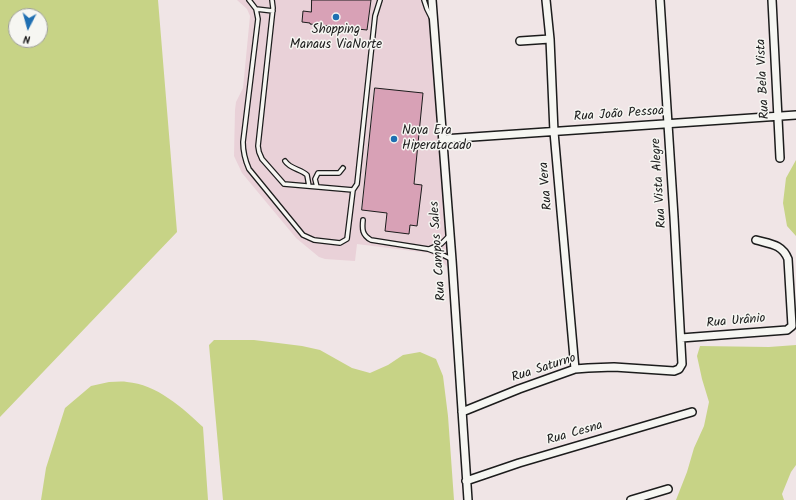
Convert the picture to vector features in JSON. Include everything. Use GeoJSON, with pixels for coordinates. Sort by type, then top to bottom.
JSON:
{"type":"FeatureCollection","features":[{"type":"Feature","properties":{"kind":"street","name":"Rua Campos Sales"},"geometry":{"type":"LineString","coordinates":[[432,0],[452,260],[468,500]]}},
{"type":"Feature","properties":{"kind":"street","name":"Rua Vera"},"geometry":{"type":"LineString","coordinates":[[546,0],[550,39],[554,132],[575,370]]}},
{"type":"Feature","properties":{"kind":"street","name":"Rua Vista Alegre"},"geometry":{"type":"LineString","coordinates":[[660,0],[682,364]]}},
{"type":"Feature","properties":{"kind":"street","name":"Rua Bela Vista"},"geometry":{"type":"LineString","coordinates":[[772,0],[780,158]]}},
{"type":"Feature","properties":{"kind":"street"},"geometry":{"type":"LineString","coordinates":[[520,41],[550,39]]}},
{"type":"Feature","properties":{"kind":"street","name":"Rua João Pessoa"},"geometry":{"type":"LineString","coordinates":[[443,139],[796,115]]}},
{"type":"Feature","properties":{"kind":"street","name":"Rua Urânio"},"geometry":{"type":"LineString","coordinates":[[681,338],[787,330],[792,326],[788,260],[785,252],[778,246],[756,240]]}},
{"type":"Feature","properties":{"kind":"street","name":"Rua Saturno"},"geometry":{"type":"LineString","coordinates":[[462,412],[519,389],[575,370],[614,367],[674,371],[682,364]]}},
{"type":"Feature","properties":{"kind":"street","name":"Rua Cesna"},"geometry":{"type":"LineString","coordinates":[[466,481],[519,463],[692,412]]}},
{"type":"Feature","properties":{"kind":"street"},"geometry":{"type":"LineString","coordinates":[[631,500],[668,489]]}},
{"type":"Feature","properties":{"kind":"lane"},"geometry":{"type":"LineString","coordinates":[[249,0],[256,9],[258,23],[243,142],[244,156],[249,169],[301,233],[314,240],[340,243],[347,239],[353,190],[357,184],[375,16],[380,0]]}},
{"type":"Feature","properties":{"kind":"lane"},"geometry":{"type":"LineString","coordinates":[[272,0],[258,146],[262,160],[284,184],[353,190]]}},
{"type":"Feature","properties":{"kind":"lane"},"geometry":{"type":"LineString","coordinates":[[424,0],[433,20]]}},
{"type":"Feature","properties":{"kind":"lane"},"geometry":{"type":"LineString","coordinates":[[256,9],[272,11]]}},
{"type":"Feature","properties":{"kind":"lane"},"geometry":{"type":"LineString","coordinates":[[285,161],[289,166],[302,171],[307,175],[309,186]]}},
{"type":"Feature","properties":{"kind":"lane"},"geometry":{"type":"LineString","coordinates":[[317,187],[315,179],[318,173],[338,173],[343,168]]}},
{"type":"Feature","properties":{"kind":"lane"},"geometry":{"type":"LineString","coordinates":[[363,220],[362,231],[371,240],[428,249],[452,260]]}},
{"type":"Feature","properties":{"kind":"lane"},"geometry":{"type":"LineString","coordinates":[[428,249],[441,244],[450,234]]}},
{"type":"Feature","properties":{"kind":"shaded area"},"geometry":{"type":"Polygon","coordinates":[[[237,0],[429,0],[434,88],[449,269],[441,260],[429,253],[357,244],[355,261],[325,259],[319,257],[296,238],[242,173],[234,156],[235,110],[236,102],[243,88],[250,16],[247,9],[237,0]]]}},
{"type":"Feature","properties":{"kind":"green space"},"geometry":{"type":"Polygon","coordinates":[[[0,0],[158,0],[177,232],[0,417],[0,0]]]}},
{"type":"Feature","properties":{"kind":"green space"},"geometry":{"type":"Polygon","coordinates":[[[796,160],[796,236],[787,226],[783,203],[786,178],[796,160]]]}},
{"type":"Feature","properties":{"kind":"green space"},"geometry":{"type":"Polygon","coordinates":[[[214,340],[254,340],[302,346],[320,350],[352,368],[370,373],[388,365],[403,355],[420,352],[436,359],[443,376],[448,416],[454,500],[223,500],[209,345],[214,340]]]}},
{"type":"Feature","properties":{"kind":"green space"},"geometry":{"type":"Polygon","coordinates":[[[796,345],[796,465],[791,472],[782,494],[784,500],[676,500],[687,472],[694,448],[704,426],[709,402],[697,356],[700,346],[769,347],[796,345]]]}},
{"type":"Feature","properties":{"kind":"green space"},"geometry":{"type":"Polygon","coordinates":[[[109,382],[127,382],[138,384],[159,392],[187,412],[203,427],[208,500],[41,500],[46,468],[65,408],[91,386],[109,382]]]}},
{"type":"Feature","properties":{"kind":"building","name":"Shopping Manaus ViaNorte"},"geometry":{"type":"Polygon","coordinates":[[[312,0],[371,0],[367,30],[302,22],[303,11],[311,12],[312,0]]]}},
{"type":"Feature","properties":{"kind":"building","name":"Nova Era Hiperatacado"},"geometry":{"type":"Polygon","coordinates":[[[375,88],[423,93],[414,184],[422,185],[417,226],[410,225],[409,234],[385,231],[387,213],[362,210],[375,88]]]}},
{"type":"Feature","properties":{"kind":"place","name":"Shopping Manaus ViaNorte"},"geometry":{"type":"Point","coordinates":[336,17]}},
{"type":"Feature","properties":{"kind":"place","name":"Nova Era Hiperatacado"},"geometry":{"type":"Point","coordinates":[394,139]}}]}
